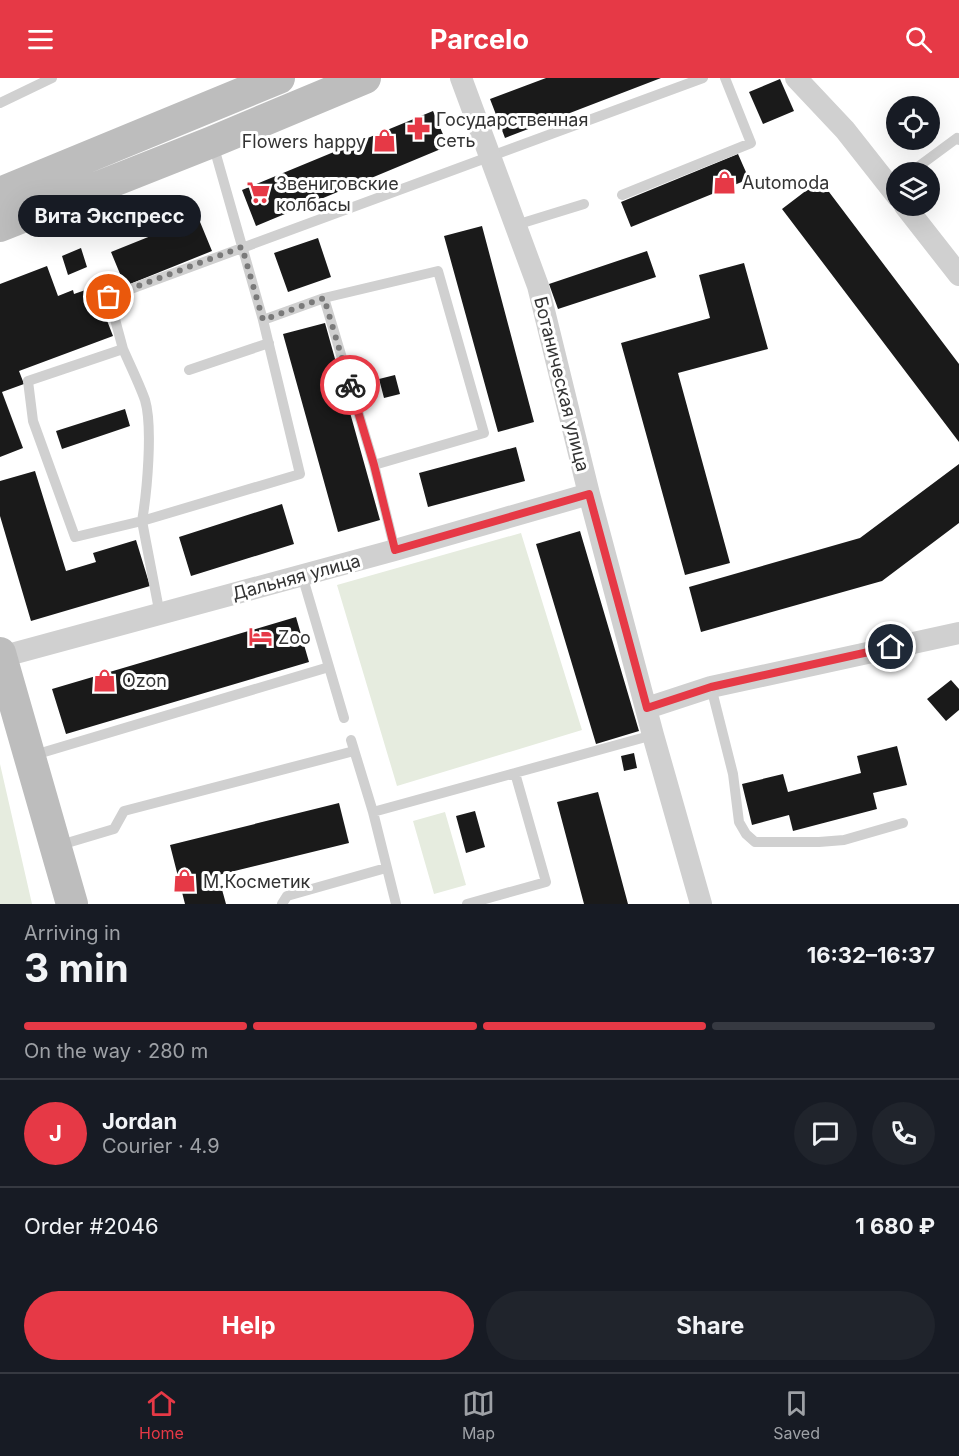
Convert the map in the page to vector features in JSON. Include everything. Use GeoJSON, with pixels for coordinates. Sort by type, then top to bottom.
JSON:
{"type":"FeatureCollection","features":[{"type":"Feature","properties":{"kind":"main road"},"geometry":{"type":"LineString","coordinates":[[0,193],[279,78]]}},
{"type":"Feature","properties":{"kind":"main road"},"geometry":{"type":"LineString","coordinates":[[0,226],[212,142],[365,78]]}},
{"type":"Feature","properties":{"kind":"main road"},"geometry":{"type":"LineString","coordinates":[[1,655],[72,904]]}},
{"type":"Feature","properties":{"kind":"street","name":"Ботаническая улица"},"geometry":{"type":"LineString","coordinates":[[461,78],[538,286],[589,494],[701,904]]}},
{"type":"Feature","properties":{"kind":"street"},"geometry":{"type":"LineString","coordinates":[[796,78],[845,130],[886,179]]}},
{"type":"Feature","properties":{"kind":"street"},"geometry":{"type":"LineString","coordinates":[[915,216],[959,275]]}},
{"type":"Feature","properties":{"kind":"street","name":"Дальняя улица"},"geometry":{"type":"LineString","coordinates":[[1,655],[160,615],[589,494]]}},
{"type":"Feature","properties":{"kind":"street"},"geometry":{"type":"LineString","coordinates":[[647,708],[711,687],[959,633]]}},
{"type":"Feature","properties":{"kind":"lane"},"geometry":{"type":"LineString","coordinates":[[0,103],[52,78]]}},
{"type":"Feature","properties":{"kind":"lane"},"geometry":{"type":"LineString","coordinates":[[160,615],[142,521],[146,500],[148,441],[145,401],[123,349],[109,297],[703,78]]}},
{"type":"Feature","properties":{"kind":"lane"},"geometry":{"type":"LineString","coordinates":[[622,195],[751,142],[725,78]]}},
{"type":"Feature","properties":{"kind":"lane"},"geometry":{"type":"LineString","coordinates":[[925,162],[958,138]]}},
{"type":"Feature","properties":{"kind":"lane"},"geometry":{"type":"LineString","coordinates":[[123,349],[28,381],[33,421],[75,537],[142,521],[300,474],[263,320],[212,142]]}},
{"type":"Feature","properties":{"kind":"lane"},"geometry":{"type":"LineString","coordinates":[[516,225],[584,204]]}},
{"type":"Feature","properties":{"kind":"lane"},"geometry":{"type":"LineString","coordinates":[[263,320],[324,298],[438,271],[484,433],[374,465]]}},
{"type":"Feature","properties":{"kind":"lane"},"geometry":{"type":"LineString","coordinates":[[324,298],[374,465],[395,550]]}},
{"type":"Feature","properties":{"kind":"lane"},"geometry":{"type":"LineString","coordinates":[[189,370],[269,343]]}},
{"type":"Feature","properties":{"kind":"lane"},"geometry":{"type":"LineString","coordinates":[[302,575],[344,717]]}},
{"type":"Feature","properties":{"kind":"lane"},"geometry":{"type":"LineString","coordinates":[[30,756],[329,667]]}},
{"type":"Feature","properties":{"kind":"lane"},"geometry":{"type":"LineString","coordinates":[[711,687],[733,774],[739,822],[754,842],[844,840],[903,823]]}},
{"type":"Feature","properties":{"kind":"lane"},"geometry":{"type":"LineString","coordinates":[[373,812],[653,735]]}},
{"type":"Feature","properties":{"kind":"lane"},"geometry":{"type":"LineString","coordinates":[[57,846],[114,829],[124,811],[352,746],[373,812],[396,904]]}},
{"type":"Feature","properties":{"kind":"lane"},"geometry":{"type":"LineString","coordinates":[[467,904],[546,882],[515,773]]}},
{"type":"Feature","properties":{"kind":"lane"},"geometry":{"type":"LineString","coordinates":[[282,904],[287,896],[386,868]]}},
{"type":"Feature","properties":{"kind":"shaded area"},"geometry":{"type":"Polygon","coordinates":[[[521,533],[582,730],[397,786],[337,585],[521,533]]]}},
{"type":"Feature","properties":{"kind":"shaded area"},"geometry":{"type":"Polygon","coordinates":[[[0,764],[32,904],[0,904],[0,764]]]}},
{"type":"Feature","properties":{"kind":"shaded area"},"geometry":{"type":"Polygon","coordinates":[[[445,812],[466,885],[434,894],[413,821],[445,812]]]}},
{"type":"Feature","properties":{"kind":"building"},"geometry":{"type":"Polygon","coordinates":[[[546,78],[661,78],[505,138],[490,99],[546,78]]]}},
{"type":"Feature","properties":{"kind":"building"},"geometry":{"type":"Polygon","coordinates":[[[780,79],[794,111],[763,124],[749,92],[780,79]]]}},
{"type":"Feature","properties":{"kind":"building"},"geometry":{"type":"Polygon","coordinates":[[[433,111],[448,146],[256,226],[242,190],[433,111]]]}},
{"type":"Feature","properties":{"kind":"building"},"geometry":{"type":"Polygon","coordinates":[[[738,154],[749,179],[631,227],[621,202],[738,154]]]}},
{"type":"Feature","properties":{"kind":"building"},"geometry":{"type":"Polygon","coordinates":[[[820,180],[959,364],[959,442],[782,209],[820,180]]]}},
{"type":"Feature","properties":{"kind":"building"},"geometry":{"type":"Polygon","coordinates":[[[198,217],[212,251],[125,286],[111,252],[198,217]]]}},
{"type":"Feature","properties":{"kind":"building"},"geometry":{"type":"Polygon","coordinates":[[[482,226],[534,422],[498,432],[444,236],[482,226]]]}},
{"type":"Feature","properties":{"kind":"building"},"geometry":{"type":"Polygon","coordinates":[[[318,238],[331,277],[288,292],[274,253],[318,238]]]}},
{"type":"Feature","properties":{"kind":"building"},"geometry":{"type":"Polygon","coordinates":[[[81,248],[87,267],[68,275],[62,256],[81,248]]]}},
{"type":"Feature","properties":{"kind":"building"},"geometry":{"type":"Polygon","coordinates":[[[647,251],[656,277],[558,309],[549,284],[647,251]]]}},
{"type":"Feature","properties":{"kind":"building"},"geometry":{"type":"Polygon","coordinates":[[[744,263],[768,349],[678,373],[730,563],[685,575],[621,343],[710,318],[699,275],[744,263]]]}},
{"type":"Feature","properties":{"kind":"building"},"geometry":{"type":"Polygon","coordinates":[[[47,266],[58,296],[73,290],[74,294],[94,287],[113,336],[19,371],[24,384],[2,392],[23,448],[0,457],[0,284],[47,266]]]}},
{"type":"Feature","properties":{"kind":"building"},"geometry":{"type":"Polygon","coordinates":[[[325,323],[380,520],[338,532],[283,334],[325,323]]]}},
{"type":"Feature","properties":{"kind":"building"},"geometry":{"type":"Polygon","coordinates":[[[395,375],[400,394],[384,398],[379,379],[395,375]]]}},
{"type":"Feature","properties":{"kind":"building"},"geometry":{"type":"Polygon","coordinates":[[[125,409],[130,426],[62,449],[56,431],[125,409]]]}},
{"type":"Feature","properties":{"kind":"building"},"geometry":{"type":"Polygon","coordinates":[[[516,447],[525,481],[428,507],[419,473],[516,447]]]}},
{"type":"Feature","properties":{"kind":"building"},"geometry":{"type":"Polygon","coordinates":[[[959,464],[959,523],[882,581],[701,632],[689,587],[860,538],[959,464]]]}},
{"type":"Feature","properties":{"kind":"building"},"geometry":{"type":"Polygon","coordinates":[[[35,471],[66,571],[96,562],[93,553],[136,540],[150,586],[31,621],[0,516],[0,481],[35,471]]]}},
{"type":"Feature","properties":{"kind":"building"},"geometry":{"type":"Polygon","coordinates":[[[282,504],[294,544],[191,576],[179,537],[282,504]]]}},
{"type":"Feature","properties":{"kind":"building"},"geometry":{"type":"Polygon","coordinates":[[[580,531],[639,731],[596,744],[536,544],[580,531]]]}},
{"type":"Feature","properties":{"kind":"building"},"geometry":{"type":"Polygon","coordinates":[[[296,617],[309,662],[66,734],[52,689],[296,617]]]}},
{"type":"Feature","properties":{"kind":"building"},"geometry":{"type":"Polygon","coordinates":[[[951,680],[959,689],[959,710],[946,721],[927,699],[951,680]]]}},
{"type":"Feature","properties":{"kind":"building"},"geometry":{"type":"Polygon","coordinates":[[[897,746],[907,785],[873,793],[877,809],[793,831],[789,815],[752,825],[742,784],[783,774],[788,792],[861,773],[857,756],[897,746]]]}},
{"type":"Feature","properties":{"kind":"building"},"geometry":{"type":"Polygon","coordinates":[[[634,753],[637,768],[624,771],[621,756],[634,753]]]}},
{"type":"Feature","properties":{"kind":"building"},"geometry":{"type":"Polygon","coordinates":[[[598,792],[628,904],[584,904],[557,802],[598,792]]]}},
{"type":"Feature","properties":{"kind":"building"},"geometry":{"type":"Polygon","coordinates":[[[339,803],[349,843],[218,875],[226,904],[185,904],[170,845],[339,803]]]}},
{"type":"Feature","properties":{"kind":"building"},"geometry":{"type":"Polygon","coordinates":[[[475,811],[485,847],[466,853],[456,816],[475,811]]]}},
{"type":"Feature","properties":{"kind":"way so far"},"geometry":{"type":"LineString","coordinates":[[109,297],[242,247],[263,320],[324,298],[350,385]]}},
{"type":"Feature","properties":{"kind":"place","name":"Государственная сеть"},"geometry":{"type":"Point","coordinates":[418,129]}},
{"type":"Feature","properties":{"kind":"place","name":"Flowers happy"},"geometry":{"type":"Point","coordinates":[384,141]}},
{"type":"Feature","properties":{"kind":"place","name":"Automoda"},"geometry":{"type":"Point","coordinates":[724,182]}},
{"type":"Feature","properties":{"kind":"place","name":"Звениговские колбасы"},"geometry":{"type":"Point","coordinates":[258,193]}},
{"type":"Feature","properties":{"kind":"place","name":"Вита Экспресс"},"geometry":{"type":"Point","coordinates":[109,297]}},
{"type":"Feature","properties":{"kind":"place","name":"Zoo"},"geometry":{"type":"Point","coordinates":[260,637]}},
{"type":"Feature","properties":{"kind":"place","name":"Ozon"},"geometry":{"type":"Point","coordinates":[104,680]}},
{"type":"Feature","properties":{"kind":"place","name":"М.Косметик"},"geometry":{"type":"Point","coordinates":[185,881]}},
{"type":"Feature","properties":{"kind":"route"},"geometry":{"type":"LineString","coordinates":[[350,385],[374,465],[395,550],[589,494],[647,708],[711,687],[891,647]]}}]}
